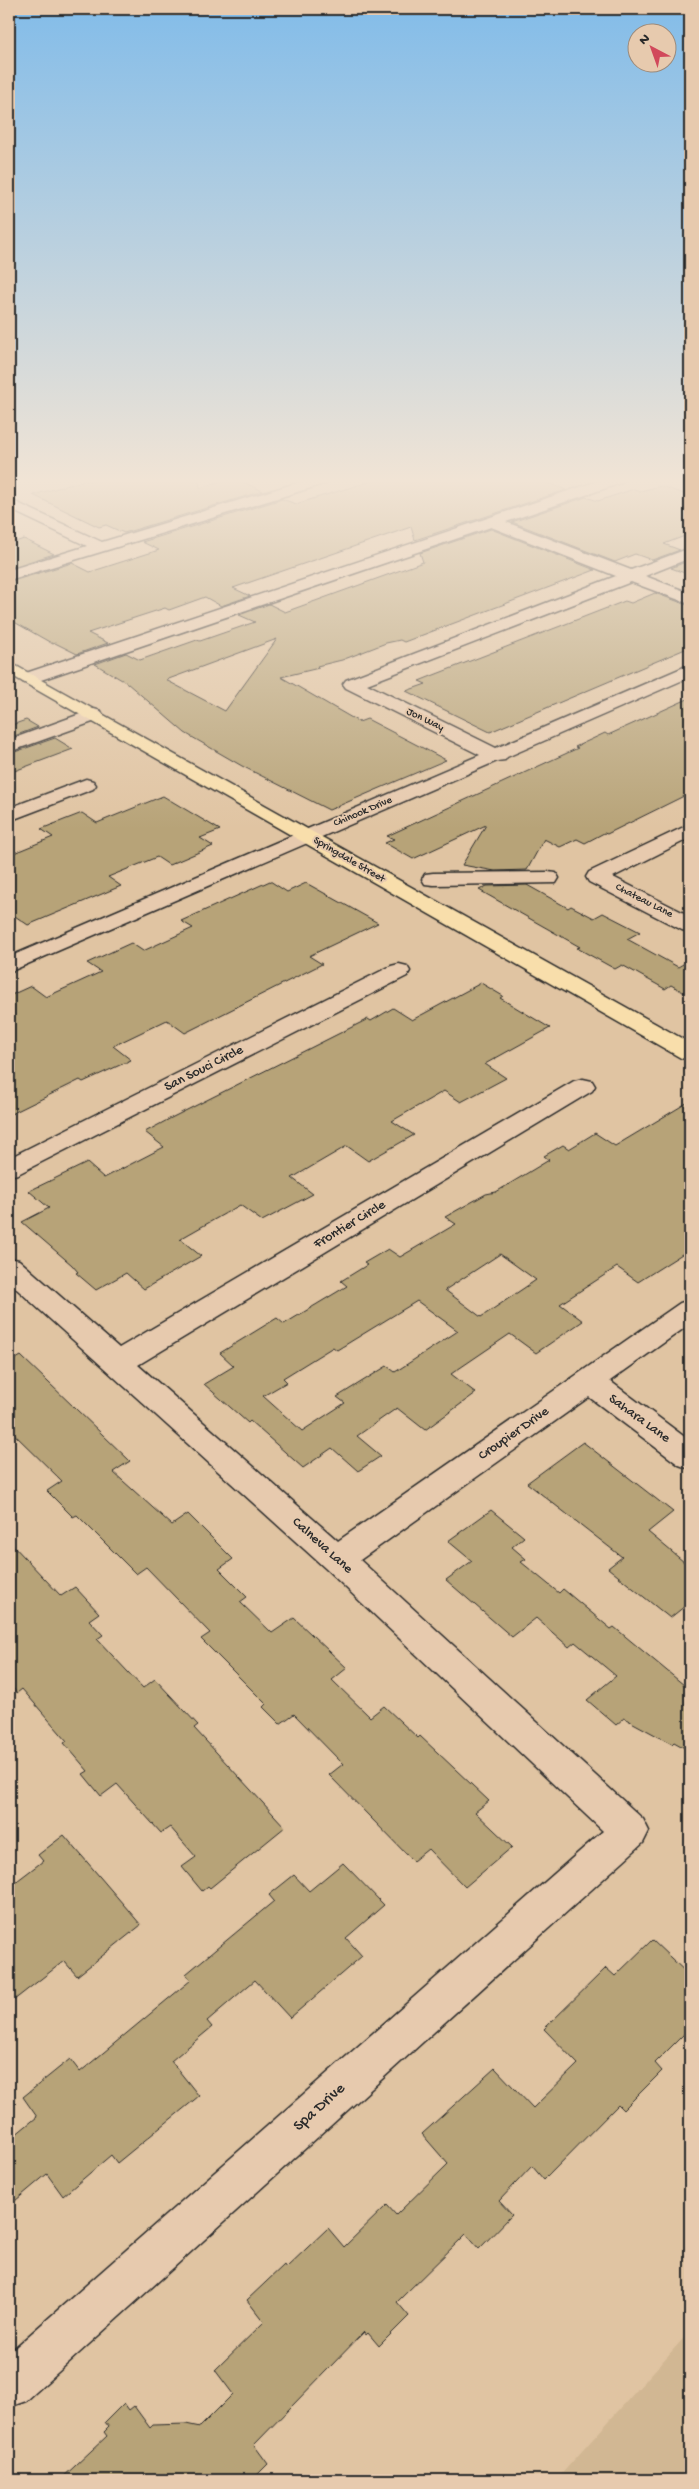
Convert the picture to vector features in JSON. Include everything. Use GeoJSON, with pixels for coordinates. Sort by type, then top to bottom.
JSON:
{"type":"FeatureCollection","features":[{"type":"Feature","properties":{"kind":"main road","name":"Springdale Street"},"geometry":{"type":"LineString","coordinates":[[16,673],[94,715],[690,1053]]}},
{"type":"Feature","properties":{"kind":"street"},"geometry":{"type":"LineString","coordinates":[[16,673],[258,596]]}},
{"type":"Feature","properties":{"kind":"street","name":"Jon Way"},"geometry":{"type":"LineString","coordinates":[[498,756],[352,684],[579,596]]}},
{"type":"Feature","properties":{"kind":"street","name":"Chinook Drive"},"geometry":{"type":"LineString","coordinates":[[9,965],[307,836],[498,756],[690,671]]}},
{"type":"Feature","properties":{"kind":"street"},"geometry":{"type":"LineString","coordinates":[[9,746],[94,715]]}},
{"type":"Feature","properties":{"kind":"street"},"geometry":{"type":"LineString","coordinates":[[9,815],[86,785]]}},
{"type":"Feature","properties":{"kind":"street","name":"Chateau Lane"},"geometry":{"type":"LineString","coordinates":[[690,830],[597,877],[690,925]]}},
{"type":"Feature","properties":{"kind":"street"},"geometry":{"type":"LineString","coordinates":[[433,879],[548,878]]}},
{"type":"Feature","properties":{"kind":"street","name":"San Souci Circle"},"geometry":{"type":"LineString","coordinates":[[9,1168],[399,971]]}},
{"type":"Feature","properties":{"kind":"street","name":"Frontier Circle"},"geometry":{"type":"LineString","coordinates":[[116,1364],[583,1086]]}},
{"type":"Feature","properties":{"kind":"street","name":"Calneva Lane"},"geometry":{"type":"LineString","coordinates":[[9,1267],[116,1364],[337,1558],[630,1831]]}},
{"type":"Feature","properties":{"kind":"street","name":"Croupier Drive"},"geometry":{"type":"LineString","coordinates":[[337,1558],[690,1310]]}},
{"type":"Feature","properties":{"kind":"street","name":"Sahara Lane"},"geometry":{"type":"LineString","coordinates":[[588,1382],[690,1456]]}},
{"type":"Feature","properties":{"kind":"street","name":"Spa Drive"},"geometry":{"type":"LineString","coordinates":[[9,2384],[630,1831]]}},
{"type":"Feature","properties":{"kind":"shaded area"},"geometry":{"type":"Polygon","coordinates":[[[690,2331],[690,2480],[556,2480],[690,2331]]]}},
{"type":"Feature","properties":{"kind":"building"},"geometry":{"type":"Polygon","coordinates":[[[9,596],[250,596],[221,606],[205,597],[169,610],[165,608],[88,633],[108,643],[77,654],[55,643],[53,644],[9,619],[9,596]]]}},
{"type":"Feature","properties":{"kind":"building"},"geometry":{"type":"Polygon","coordinates":[[[329,596],[526,596],[404,642],[400,640],[386,643],[342,660],[317,666],[319,668],[281,677],[359,722],[367,719],[446,760],[329,810],[242,766],[185,733],[127,683],[95,664],[126,653],[140,660],[197,640],[200,641],[255,622],[239,615],[269,604],[285,612],[329,596]],[[277,639],[166,680],[225,711],[277,639]]]}},
{"type":"Feature","properties":{"kind":"building"},"geometry":{"type":"Polygon","coordinates":[[[647,596],[663,596],[690,606],[690,647],[490,732],[406,691],[426,684],[419,681],[434,675],[625,601],[631,603],[647,596]]]}},
{"type":"Feature","properties":{"kind":"building"},"geometry":{"type":"Polygon","coordinates":[[[690,698],[690,793],[607,834],[604,833],[585,843],[577,839],[560,847],[544,839],[527,870],[495,871],[462,865],[486,825],[413,859],[385,843],[394,839],[387,836],[578,748],[575,747],[605,733],[608,735],[690,698]]]}},
{"type":"Feature","properties":{"kind":"building"},"geometry":{"type":"Polygon","coordinates":[[[26,720],[38,727],[9,738],[9,726],[26,720]]]}},
{"type":"Feature","properties":{"kind":"building"},"geometry":{"type":"Polygon","coordinates":[[[55,738],[73,749],[9,773],[9,754],[55,738]]]}},
{"type":"Feature","properties":{"kind":"building"},"geometry":{"type":"Polygon","coordinates":[[[163,796],[220,830],[200,838],[213,846],[169,865],[157,857],[108,877],[121,886],[28,925],[9,912],[9,855],[53,837],[41,829],[82,813],[97,823],[163,796]]]}},
{"type":"Feature","properties":{"kind":"building"},"geometry":{"type":"Polygon","coordinates":[[[270,881],[287,892],[306,883],[378,923],[309,956],[322,964],[185,1033],[167,1020],[113,1046],[131,1060],[83,1082],[80,1080],[9,1115],[9,996],[31,986],[46,997],[101,972],[87,963],[131,943],[143,951],[193,928],[181,921],[270,881]]]}},
{"type":"Feature","properties":{"kind":"building"},"geometry":{"type":"Polygon","coordinates":[[[527,885],[568,908],[571,906],[594,918],[603,913],[640,932],[627,939],[678,967],[690,960],[690,996],[671,985],[665,989],[622,965],[615,969],[479,890],[487,886],[527,885]]]}},
{"type":"Feature","properties":{"kind":"building"},"geometry":{"type":"Polygon","coordinates":[[[481,983],[503,996],[500,998],[550,1028],[485,1064],[506,1078],[461,1102],[444,1091],[392,1121],[414,1135],[368,1161],[347,1146],[292,1178],[313,1194],[262,1221],[240,1205],[180,1239],[201,1256],[144,1289],[126,1273],[96,1290],[76,1273],[78,1272],[72,1265],[22,1222],[49,1208],[29,1191],[87,1163],[104,1178],[164,1147],[145,1132],[173,1117],[368,1019],[371,1021],[393,1008],[412,1020],[481,983]]]}},
{"type":"Feature","properties":{"kind":"building"},"geometry":{"type":"Polygon","coordinates":[[[690,1101],[690,1249],[638,1282],[617,1267],[560,1304],[583,1321],[536,1353],[510,1334],[451,1374],[476,1393],[425,1430],[397,1408],[357,1436],[381,1456],[358,1471],[332,1448],[303,1468],[250,1421],[248,1423],[204,1384],[234,1366],[220,1353],[277,1318],[284,1324],[347,1286],[341,1281],[367,1265],[364,1263],[388,1249],[400,1257],[456,1224],[445,1217],[486,1194],[496,1192],[549,1160],[544,1156],[563,1145],[569,1149],[595,1133],[615,1146],[690,1101]],[[500,1254],[445,1290],[481,1317],[536,1280],[500,1254]],[[417,1301],[337,1350],[333,1347],[283,1378],[287,1382],[263,1396],[302,1431],[345,1403],[337,1397],[387,1366],[395,1372],[458,1331],[417,1301]]]}},
{"type":"Feature","properties":{"kind":"building"},"geometry":{"type":"Polygon","coordinates":[[[21,1356],[130,1461],[113,1472],[172,1525],[188,1514],[233,1559],[219,1569],[247,1597],[240,1602],[272,1633],[294,1618],[347,1668],[332,1680],[370,1717],[384,1706],[418,1738],[420,1736],[489,1801],[475,1812],[512,1847],[465,1887],[428,1849],[413,1861],[329,1775],[343,1764],[294,1714],[280,1724],[263,1707],[266,1704],[201,1639],[210,1633],[146,1567],[136,1574],[77,1515],[73,1517],[47,1491],[62,1481],[9,1429],[9,1363],[21,1356]]]}},
{"type":"Feature","properties":{"kind":"building"},"geometry":{"type":"Polygon","coordinates":[[[583,1442],[673,1512],[648,1532],[690,1567],[690,1602],[670,1618],[608,1568],[622,1557],[527,1483],[583,1442]]]}},
{"type":"Feature","properties":{"kind":"building"},"geometry":{"type":"Polygon","coordinates":[[[491,1510],[524,1537],[512,1547],[526,1559],[521,1562],[559,1593],[563,1589],[611,1629],[614,1627],[690,1690],[690,1751],[674,1742],[672,1744],[624,1718],[616,1725],[587,1700],[616,1676],[575,1642],[569,1647],[536,1618],[512,1637],[446,1580],[472,1561],[448,1541],[491,1510]]]}},
{"type":"Feature","properties":{"kind":"building"},"geometry":{"type":"Polygon","coordinates":[[[9,1541],[61,1596],[75,1587],[99,1613],[89,1620],[103,1635],[97,1639],[143,1688],[155,1679],[198,1725],[194,1728],[285,1827],[210,1888],[208,1886],[202,1891],[182,1867],[196,1857],[170,1827],[161,1833],[117,1784],[101,1796],[83,1774],[88,1771],[64,1743],[67,1741],[22,1689],[17,1693],[9,1683],[9,1541]]]}},
{"type":"Feature","properties":{"kind":"building"},"geometry":{"type":"Polygon","coordinates":[[[64,1835],[141,1925],[77,1976],[64,1961],[9,2004],[9,1887],[43,1861],[38,1855],[64,1835]]]}},
{"type":"Feature","properties":{"kind":"building"},"geometry":{"type":"Polygon","coordinates":[[[343,1863],[384,1905],[346,1938],[362,1956],[290,2018],[255,1980],[207,2021],[212,2027],[171,2061],[199,2096],[117,2163],[111,2155],[63,2196],[47,2174],[9,2206],[9,2140],[37,2117],[23,2097],[70,2059],[80,2072],[191,1980],[186,1974],[274,1901],[269,1895],[294,1875],[309,1891],[343,1863]]]}},
{"type":"Feature","properties":{"kind":"building"},"geometry":{"type":"Polygon","coordinates":[[[652,1940],[690,1976],[690,2028],[655,2063],[662,2071],[623,2110],[618,2105],[544,2180],[532,2166],[499,2201],[512,2215],[479,2249],[466,2234],[397,2302],[409,2316],[379,2346],[368,2333],[366,2335],[364,2332],[254,2445],[268,2464],[252,2480],[60,2480],[107,2436],[104,2432],[109,2427],[105,2422],[124,2403],[129,2410],[134,2406],[150,2428],[153,2425],[186,2424],[200,2427],[233,2394],[215,2370],[264,2322],[247,2300],[284,2265],[286,2268],[328,2228],[344,2247],[387,2205],[396,2215],[448,2164],[422,2134],[495,2068],[533,2108],[578,2064],[544,2029],[606,1968],[615,1976],[652,1940]]]}}]}
